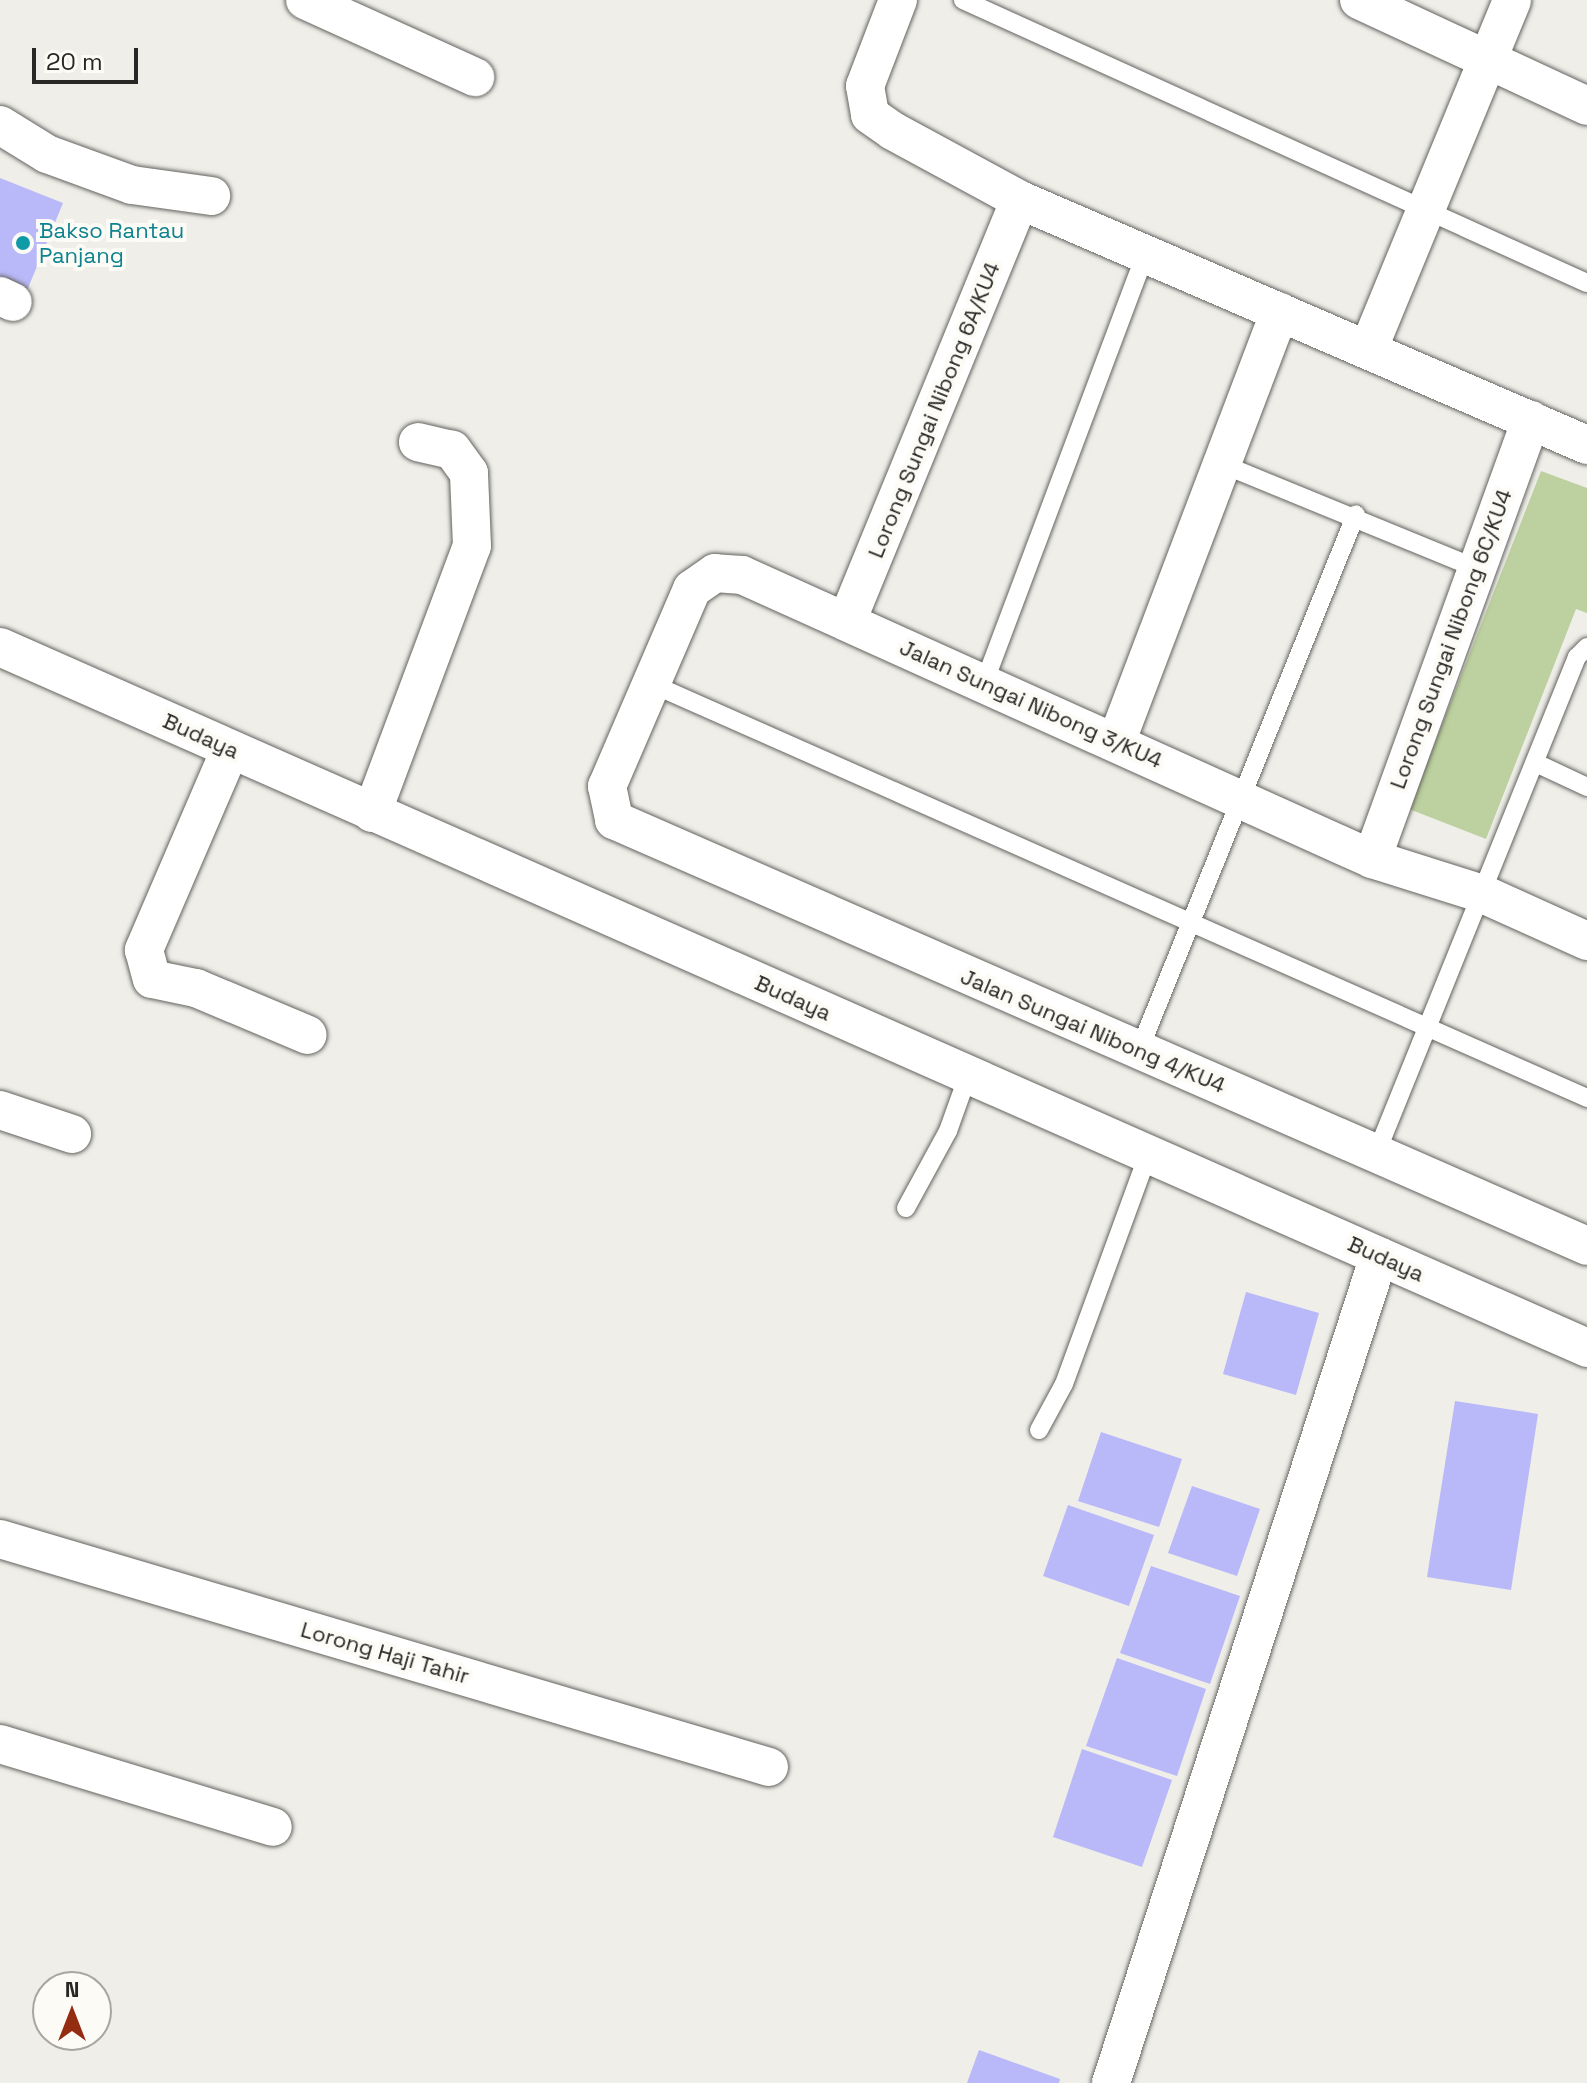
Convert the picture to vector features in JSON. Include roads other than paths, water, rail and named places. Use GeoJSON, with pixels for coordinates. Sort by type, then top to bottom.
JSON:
{"type":"FeatureCollection","features":[{"type":"Feature","properties":{"kind":"street"},"geometry":{"type":"LineString","coordinates":[[305,0],[475,77]]}},
{"type":"Feature","properties":{"kind":"street"},"geometry":{"type":"LineString","coordinates":[[898,0],[865,86],[870,115],[1020,200],[1587,445]]}},
{"type":"Feature","properties":{"kind":"street"},"geometry":{"type":"LineString","coordinates":[[1359,0],[1587,106]]}},
{"type":"Feature","properties":{"kind":"street"},"geometry":{"type":"LineString","coordinates":[[1368,350],[1512,0]]}},
{"type":"Feature","properties":{"kind":"street"},"geometry":{"type":"LineString","coordinates":[[0,125],[47,154],[132,185],[211,196]]}},
{"type":"Feature","properties":{"kind":"street","name":"Lorong Sungai Nibong 6A/KU4"},"geometry":{"type":"LineString","coordinates":[[847,621],[1020,200]]}},
{"type":"Feature","properties":{"kind":"street"},"geometry":{"type":"LineString","coordinates":[[1117,740],[1280,312]]}},
{"type":"Feature","properties":{"kind":"street","name":"Lorong Sungai Nibong 6C/KU4"},"geometry":{"type":"LineString","coordinates":[[1372,859],[1531,420]]}},
{"type":"Feature","properties":{"kind":"street"},"geometry":{"type":"LineString","coordinates":[[372,813],[472,546],[469,473],[452,450],[418,442]]}},
{"type":"Feature","properties":{"kind":"street","name":"Jalan Sungai Nibong 3/KU4"},"geometry":{"type":"LineString","coordinates":[[608,805],[607,786],[692,589],[715,573],[742,575],[983,686],[1117,740],[1237,800],[1372,859],[1483,894],[1587,941]]}},
{"type":"Feature","properties":{"kind":"street","name":"Budaya"},"geometry":{"type":"LineString","coordinates":[[0,647],[1587,1348]]}},
{"type":"Feature","properties":{"kind":"street"},"geometry":{"type":"LineString","coordinates":[[230,750],[144,950],[152,979],[196,988],[308,1035]]}},
{"type":"Feature","properties":{"kind":"street","name":"Jalan Sungai Nibong 4/KU4"},"geometry":{"type":"LineString","coordinates":[[608,805],[614,820],[1138,1053],[1378,1149],[1587,1246]]}},
{"type":"Feature","properties":{"kind":"street"},"geometry":{"type":"LineString","coordinates":[[0,1110],[72,1134]]}},
{"type":"Feature","properties":{"kind":"street"},"geometry":{"type":"LineString","coordinates":[[1111,2083],[1379,1256]]}},
{"type":"Feature","properties":{"kind":"street","name":"Lorong Haji Tahir"},"geometry":{"type":"LineString","coordinates":[[0,1539],[769,1767]]}},
{"type":"Feature","properties":{"kind":"street"},"geometry":{"type":"LineString","coordinates":[[0,1744],[273,1827]]}},
{"type":"Feature","properties":{"kind":"lane"},"geometry":{"type":"LineString","coordinates":[[963,0],[1587,283]]}},
{"type":"Feature","properties":{"kind":"lane"},"geometry":{"type":"LineString","coordinates":[[983,686],[1145,254]]}},
{"type":"Feature","properties":{"kind":"lane"},"geometry":{"type":"LineString","coordinates":[[1222,464],[1356,514],[1476,568]]}},
{"type":"Feature","properties":{"kind":"lane"},"geometry":{"type":"LineString","coordinates":[[1138,1053],[1237,800],[1356,514]]}},
{"type":"Feature","properties":{"kind":"lane"},"geometry":{"type":"LineString","coordinates":[[1378,1149],[1538,764],[1577,657],[1587,647]]}},
{"type":"Feature","properties":{"kind":"lane"},"geometry":{"type":"LineString","coordinates":[[652,684],[1587,1098]]}},
{"type":"Feature","properties":{"kind":"lane"},"geometry":{"type":"LineString","coordinates":[[1538,764],[1587,787]]}},
{"type":"Feature","properties":{"kind":"lane"},"geometry":{"type":"LineString","coordinates":[[906,1208],[948,1131],[968,1075]]}},
{"type":"Feature","properties":{"kind":"lane"},"geometry":{"type":"LineString","coordinates":[[1039,1430],[1064,1384],[1148,1154]]}},
{"type":"Feature","properties":{"kind":"place","name":"Bakso Rantau Panjang"},"geometry":{"type":"Point","coordinates":[23,243]}}]}
